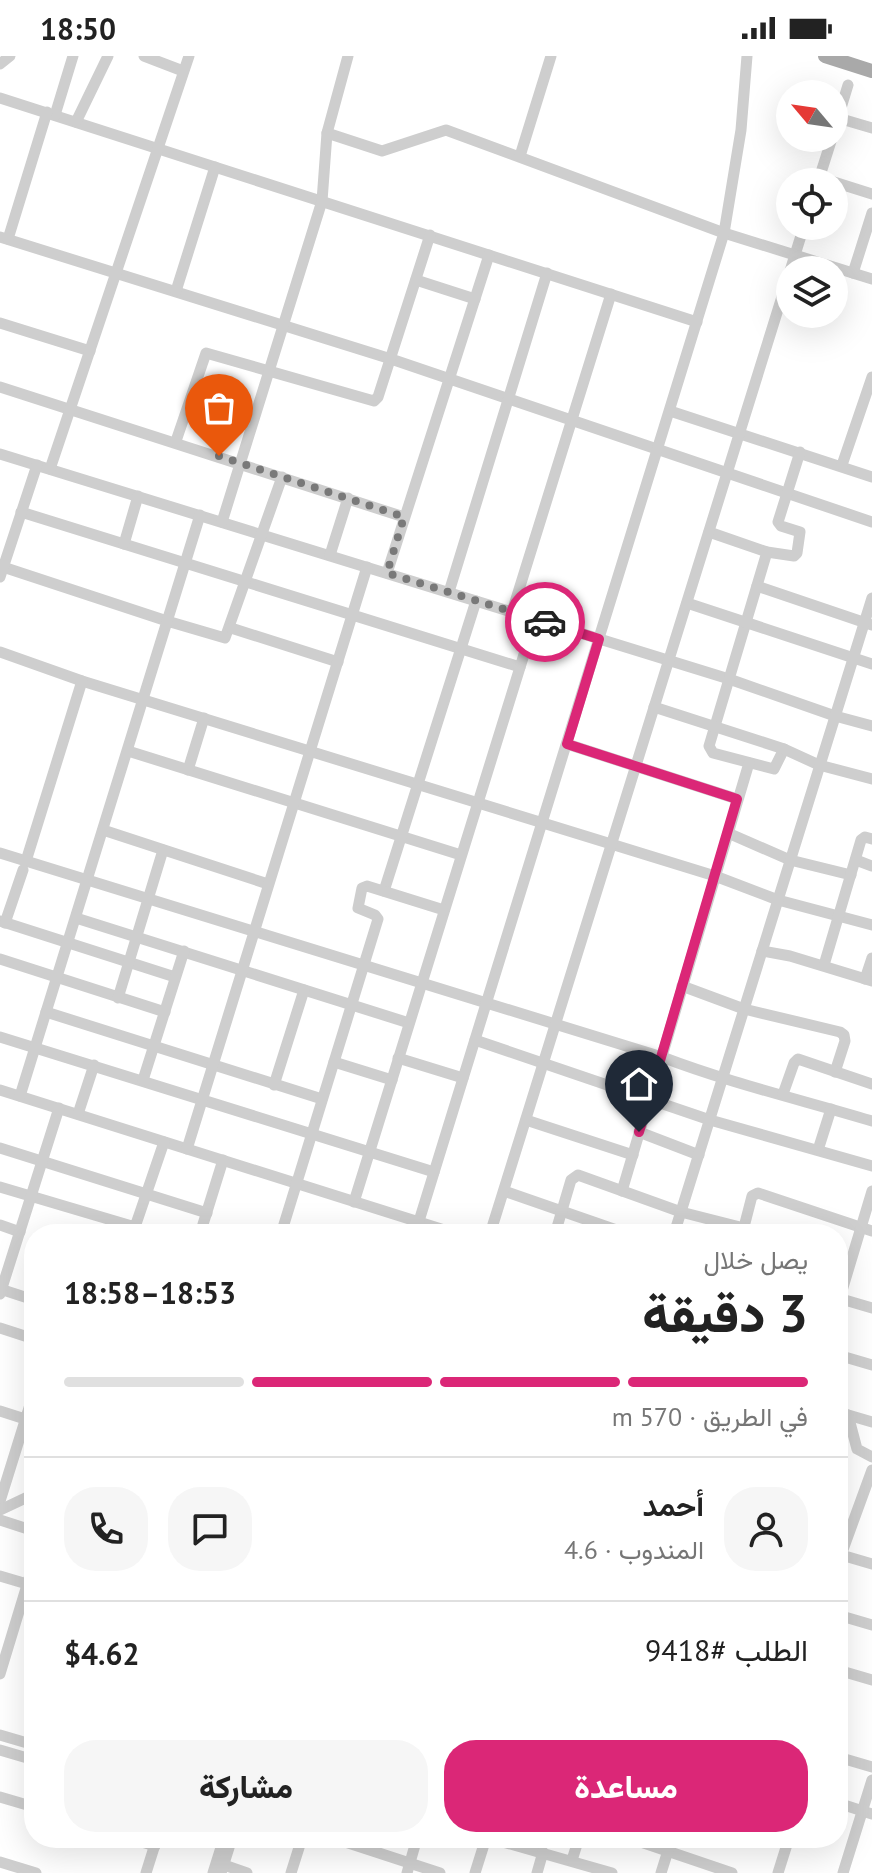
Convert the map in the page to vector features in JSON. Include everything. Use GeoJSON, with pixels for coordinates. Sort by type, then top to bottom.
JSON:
{"type":"FeatureCollection","features":[{"type":"Feature","properties":{"kind":"main road"},"geometry":{"type":"LineString","coordinates":[[825,56],[854,60],[872,71]]}},
{"type":"Feature","properties":{"kind":"street"},"geometry":{"type":"LineString","coordinates":[[0,59],[10,56]]}},
{"type":"Feature","properties":{"kind":"street"},"geometry":{"type":"LineString","coordinates":[[73,56],[4,238],[450,378],[872,522]]}},
{"type":"Feature","properties":{"kind":"street"},"geometry":{"type":"LineString","coordinates":[[76,122],[108,56]]}},
{"type":"Feature","properties":{"kind":"street"},"geometry":{"type":"LineString","coordinates":[[147,56],[183,71]]}},
{"type":"Feature","properties":{"kind":"street"},"geometry":{"type":"LineString","coordinates":[[50,469],[189,56]]}},
{"type":"Feature","properties":{"kind":"street"},"geometry":{"type":"LineString","coordinates":[[222,522],[322,201],[327,133],[348,56]]}},
{"type":"Feature","properties":{"kind":"street"},"geometry":{"type":"LineString","coordinates":[[520,156],[551,56]]}},
{"type":"Feature","properties":{"kind":"street"},"geometry":{"type":"LineString","coordinates":[[418,1224],[724,233],[741,130],[747,56]]}},
{"type":"Feature","properties":{"kind":"street"},"geometry":{"type":"LineString","coordinates":[[0,98],[697,322]]}},
{"type":"Feature","properties":{"kind":"street"},"geometry":{"type":"LineString","coordinates":[[848,121],[872,128]]}},
{"type":"Feature","properties":{"kind":"street"},"geometry":{"type":"LineString","coordinates":[[327,133],[382,151],[446,130],[724,233],[872,279]]}},
{"type":"Feature","properties":{"kind":"street"},"geometry":{"type":"LineString","coordinates":[[176,291],[215,167]]}},
{"type":"Feature","properties":{"kind":"street"},"geometry":{"type":"LineString","coordinates":[[848,187],[872,194]]}},
{"type":"Feature","properties":{"kind":"street"},"geometry":{"type":"LineString","coordinates":[[853,273],[869,231],[872,213]]}},
{"type":"Feature","properties":{"kind":"street"},"geometry":{"type":"LineString","coordinates":[[176,441],[206,353],[370,401],[378,397],[430,235]]}},
{"type":"Feature","properties":{"kind":"street"},"geometry":{"type":"LineString","coordinates":[[493,1224],[800,240]]}},
{"type":"Feature","properties":{"kind":"street"},"geometry":{"type":"LineString","coordinates":[[387,573],[489,255]]}},
{"type":"Feature","properties":{"kind":"street"},"geometry":{"type":"LineString","coordinates":[[449,592],[547,273]]}},
{"type":"Feature","properties":{"kind":"street"},"geometry":{"type":"LineString","coordinates":[[416,280],[475,299]]}},
{"type":"Feature","properties":{"kind":"street"},"geometry":{"type":"LineString","coordinates":[[512,612],[611,294]]}},
{"type":"Feature","properties":{"kind":"street"},"geometry":{"type":"LineString","coordinates":[[0,323],[90,351]]}},
{"type":"Feature","properties":{"kind":"street"},"geometry":{"type":"LineString","coordinates":[[842,465],[872,377]]}},
{"type":"Feature","properties":{"kind":"street"},"geometry":{"type":"LineString","coordinates":[[0,387],[176,441],[404,517]]}},
{"type":"Feature","properties":{"kind":"street"},"geometry":{"type":"LineString","coordinates":[[670,411],[872,477]]}},
{"type":"Feature","properties":{"kind":"street"},"geometry":{"type":"LineString","coordinates":[[709,532],[767,552],[790,556],[797,553],[800,532],[781,526],[778,522],[800,452]]}},
{"type":"Feature","properties":{"kind":"street"},"geometry":{"type":"LineString","coordinates":[[0,454],[872,726]]}},
{"type":"Feature","properties":{"kind":"street"},"geometry":{"type":"LineString","coordinates":[[37,465],[2,572],[222,638],[228,636],[231,628],[282,477]]}},
{"type":"Feature","properties":{"kind":"street"},"geometry":{"type":"LineString","coordinates":[[124,544],[138,496]]}},
{"type":"Feature","properties":{"kind":"street"},"geometry":{"type":"LineString","coordinates":[[330,555],[348,498]]}},
{"type":"Feature","properties":{"kind":"street"},"geometry":{"type":"LineString","coordinates":[[21,512],[520,667]]}},
{"type":"Feature","properties":{"kind":"street"},"geometry":{"type":"LineString","coordinates":[[20,1096],[200,515]]}},
{"type":"Feature","properties":{"kind":"street"},"geometry":{"type":"LineString","coordinates":[[767,552],[709,750],[774,769],[784,749]]}},
{"type":"Feature","properties":{"kind":"street"},"geometry":{"type":"LineString","coordinates":[[187,1149],[367,567]]}},
{"type":"Feature","properties":{"kind":"street"},"geometry":{"type":"LineString","coordinates":[[757,586],[868,624]]}},
{"type":"Feature","properties":{"kind":"street"},"geometry":{"type":"LineString","coordinates":[[677,1224],[819,765],[853,659],[868,624],[872,598]]}},
{"type":"Feature","properties":{"kind":"street"},"geometry":{"type":"LineString","coordinates":[[384,891],[476,601]]}},
{"type":"Feature","properties":{"kind":"street"},"geometry":{"type":"LineString","coordinates":[[687,603],[872,664]]}},
{"type":"Feature","properties":{"kind":"street"},"geometry":{"type":"LineString","coordinates":[[354,1202],[535,619]]}},
{"type":"Feature","properties":{"kind":"street"},"geometry":{"type":"LineString","coordinates":[[231,628],[338,662]]}},
{"type":"Feature","properties":{"kind":"street"},"geometry":{"type":"LineString","coordinates":[[0,652],[82,681],[715,876],[778,900],[872,925]]}},
{"type":"Feature","properties":{"kind":"street"},"geometry":{"type":"LineString","coordinates":[[82,681],[24,866],[3,922],[175,977]]}},
{"type":"Feature","properties":{"kind":"street"},"geometry":{"type":"LineString","coordinates":[[654,707],[784,749],[819,765],[872,779]]}},
{"type":"Feature","properties":{"kind":"street"},"geometry":{"type":"LineString","coordinates":[[188,770],[204,718]]}},
{"type":"Feature","properties":{"kind":"street"},"geometry":{"type":"LineString","coordinates":[[567,744],[737,799]]}},
{"type":"Feature","properties":{"kind":"street"},"geometry":{"type":"LineString","coordinates":[[128,751],[461,855]]}},
{"type":"Feature","properties":{"kind":"street"},"geometry":{"type":"LineString","coordinates":[[622,1191],[749,763]]}},
{"type":"Feature","properties":{"kind":"street"},"geometry":{"type":"LineString","coordinates":[[103,830],[268,884]]}},
{"type":"Feature","properties":{"kind":"street"},"geometry":{"type":"LineString","coordinates":[[728,833],[790,860],[851,875]]}},
{"type":"Feature","properties":{"kind":"street"},"geometry":{"type":"LineString","coordinates":[[824,965],[863,838],[872,839]]}},
{"type":"Feature","properties":{"kind":"street"},"geometry":{"type":"LineString","coordinates":[[118,998],[163,850]]}},
{"type":"Feature","properties":{"kind":"street"},"geometry":{"type":"LineString","coordinates":[[0,853],[24,866],[88,881],[662,1057],[722,1080],[783,1094],[872,1121]]}},
{"type":"Feature","properties":{"kind":"street"},"geometry":{"type":"LineString","coordinates":[[856,860],[872,866]]}},
{"type":"Feature","properties":{"kind":"street"},"geometry":{"type":"LineString","coordinates":[[284,1224],[378,919],[357,906],[364,886],[444,910]]}},
{"type":"Feature","properties":{"kind":"street"},"geometry":{"type":"LineString","coordinates":[[76,918],[409,1023]]}},
{"type":"Feature","properties":{"kind":"street"},"geometry":{"type":"LineString","coordinates":[[143,1080],[184,951]]}},
{"type":"Feature","properties":{"kind":"street"},"geometry":{"type":"LineString","coordinates":[[762,951],[824,965],[869,980],[872,958]]}},
{"type":"Feature","properties":{"kind":"street"},"geometry":{"type":"LineString","coordinates":[[0,959],[165,1012]]}},
{"type":"Feature","properties":{"kind":"street"},"geometry":{"type":"LineString","coordinates":[[682,986],[744,1009],[840,1032],[845,1041],[835,1072]]}},
{"type":"Feature","properties":{"kind":"street"},"geometry":{"type":"LineString","coordinates":[[274,1085],[304,990]]}},
{"type":"Feature","properties":{"kind":"street"},"geometry":{"type":"LineString","coordinates":[[46,1012],[322,1099]]}},
{"type":"Feature","properties":{"kind":"street"},"geometry":{"type":"LineString","coordinates":[[0,1037],[434,1172]]}},
{"type":"Feature","properties":{"kind":"street"},"geometry":{"type":"LineString","coordinates":[[475,1040],[710,1120],[872,1166]]}},
{"type":"Feature","properties":{"kind":"street"},"geometry":{"type":"LineString","coordinates":[[398,1058],[463,1078]]}},
{"type":"Feature","properties":{"kind":"street"},"geometry":{"type":"LineString","coordinates":[[783,1094],[795,1059],[872,1084]]}},
{"type":"Feature","properties":{"kind":"street"},"geometry":{"type":"LineString","coordinates":[[334,1062],[392,1080]]}},
{"type":"Feature","properties":{"kind":"street"},"geometry":{"type":"LineString","coordinates":[[78,1114],[94,1065]]}},
{"type":"Feature","properties":{"kind":"street"},"geometry":{"type":"LineString","coordinates":[[0,1090],[354,1202],[407,1224]]}},
{"type":"Feature","properties":{"kind":"street"},"geometry":{"type":"LineString","coordinates":[[24,1297],[1,1291],[59,1108]]}},
{"type":"Feature","properties":{"kind":"street"},"geometry":{"type":"LineString","coordinates":[[818,1150],[831,1109]]}},
{"type":"Feature","properties":{"kind":"street"},"geometry":{"type":"LineString","coordinates":[[526,1120],[633,1155]]}},
{"type":"Feature","properties":{"kind":"street"},"geometry":{"type":"LineString","coordinates":[[639,1132],[699,1155]]}},
{"type":"Feature","properties":{"kind":"street"},"geometry":{"type":"LineString","coordinates":[[137,1224],[164,1142]]}},
{"type":"Feature","properties":{"kind":"street"},"geometry":{"type":"LineString","coordinates":[[0,1148],[207,1213]]}},
{"type":"Feature","properties":{"kind":"street"},"geometry":{"type":"LineString","coordinates":[[203,1224],[223,1160]]}},
{"type":"Feature","properties":{"kind":"street"},"geometry":{"type":"LineString","coordinates":[[558,1224],[571,1180],[578,1175],[681,1212],[731,1224]]}},
{"type":"Feature","properties":{"kind":"street"},"geometry":{"type":"LineString","coordinates":[[0,1187],[123,1224]]}},
{"type":"Feature","properties":{"kind":"street"},"geometry":{"type":"LineString","coordinates":[[504,1191],[602,1224]]}},
{"type":"Feature","properties":{"kind":"street"},"geometry":{"type":"LineString","coordinates":[[848,1277],[867,1229],[872,1191]]}},
{"type":"Feature","properties":{"kind":"street"},"geometry":{"type":"LineString","coordinates":[[745,1224],[752,1196],[758,1193],[867,1229]]}},
{"type":"Feature","properties":{"kind":"street"},"geometry":{"type":"LineString","coordinates":[[0,1225],[20,1232]]}},
{"type":"Feature","properties":{"kind":"street"},"geometry":{"type":"LineString","coordinates":[[848,1302],[872,1308]]}},
{"type":"Feature","properties":{"kind":"street"},"geometry":{"type":"LineString","coordinates":[[0,1328],[24,1336]]}},
{"type":"Feature","properties":{"kind":"street"},"geometry":{"type":"LineString","coordinates":[[848,1358],[872,1365]]}},
{"type":"Feature","properties":{"kind":"street"},"geometry":{"type":"LineString","coordinates":[[0,1411],[24,1419]]}},
{"type":"Feature","properties":{"kind":"street"},"geometry":{"type":"LineString","coordinates":[[848,1415],[872,1422]]}},
{"type":"Feature","properties":{"kind":"street"},"geometry":{"type":"LineString","coordinates":[[0,1501],[24,1422]]}},
{"type":"Feature","properties":{"kind":"street"},"geometry":{"type":"LineString","coordinates":[[848,1426],[857,1449],[872,1457]]}},
{"type":"Feature","properties":{"kind":"street"},"geometry":{"type":"LineString","coordinates":[[848,1536],[869,1487],[872,1470]]}},
{"type":"Feature","properties":{"kind":"street"},"geometry":{"type":"LineString","coordinates":[[0,1510],[24,1499]]}},
{"type":"Feature","properties":{"kind":"street"},"geometry":{"type":"LineString","coordinates":[[0,1520],[24,1528]]}},
{"type":"Feature","properties":{"kind":"street"},"geometry":{"type":"LineString","coordinates":[[848,1556],[872,1564]]}},
{"type":"Feature","properties":{"kind":"street"},"geometry":{"type":"LineString","coordinates":[[0,1576],[24,1583]]}},
{"type":"Feature","properties":{"kind":"street"},"geometry":{"type":"LineString","coordinates":[[0,1674],[24,1594]]}},
{"type":"Feature","properties":{"kind":"street"},"geometry":{"type":"LineString","coordinates":[[848,1618],[872,1625]]}},
{"type":"Feature","properties":{"kind":"street"},"geometry":{"type":"LineString","coordinates":[[848,1674],[872,1680]]}},
{"type":"Feature","properties":{"kind":"street"},"geometry":{"type":"LineString","coordinates":[[24,1742],[2,1736],[0,1751],[24,1757]]}},
{"type":"Feature","properties":{"kind":"street"},"geometry":{"type":"LineString","coordinates":[[848,1760],[872,1767]]}},
{"type":"Feature","properties":{"kind":"street"},"geometry":{"type":"LineString","coordinates":[[843,1873],[867,1812],[872,1780]]}},
{"type":"Feature","properties":{"kind":"street"},"geometry":{"type":"LineString","coordinates":[[0,1797],[24,1804]]}},
{"type":"Feature","properties":{"kind":"street"},"geometry":{"type":"LineString","coordinates":[[146,1873],[154,1848]]}},
{"type":"Feature","properties":{"kind":"street"},"geometry":{"type":"LineString","coordinates":[[213,1873],[221,1848]]}},
{"type":"Feature","properties":{"kind":"street"},"geometry":{"type":"LineString","coordinates":[[229,1848],[223,1869],[247,1873]]}},
{"type":"Feature","properties":{"kind":"street"},"geometry":{"type":"LineString","coordinates":[[291,1873],[299,1848]]}},
{"type":"Feature","properties":{"kind":"street"},"geometry":{"type":"LineString","coordinates":[[359,1848],[408,1867],[440,1873]]}},
{"type":"Feature","properties":{"kind":"street"},"geometry":{"type":"LineString","coordinates":[[475,1873],[484,1848]]}},
{"type":"Feature","properties":{"kind":"street"},"geometry":{"type":"LineString","coordinates":[[527,1848],[612,1873]]}},
{"type":"Feature","properties":{"kind":"street"},"geometry":{"type":"LineString","coordinates":[[572,1860],[576,1848]]}},
{"type":"Feature","properties":{"kind":"street"},"geometry":{"type":"LineString","coordinates":[[662,1848],[732,1873]]}},
{"type":"Feature","properties":{"kind":"street"},"geometry":{"type":"LineString","coordinates":[[778,1873],[784,1848]]}},
{"type":"Feature","properties":{"kind":"street"},"geometry":{"type":"LineString","coordinates":[[661,1873],[668,1850]]}},
{"type":"Feature","properties":{"kind":"street"},"geometry":{"type":"LineString","coordinates":[[537,1873],[543,1852]]}},
{"type":"Feature","properties":{"kind":"street"},"geometry":{"type":"LineString","coordinates":[[0,1862],[36,1873]]}},
{"type":"Feature","properties":{"kind":"way so far"},"geometry":{"type":"LineString","coordinates":[[219,456],[404,517],[387,573],[545,622]]}},
{"type":"Feature","properties":{"kind":"route"},"geometry":{"type":"LineString","coordinates":[[545,622],[599,639],[567,744],[737,799],[639,1132]]}}]}
